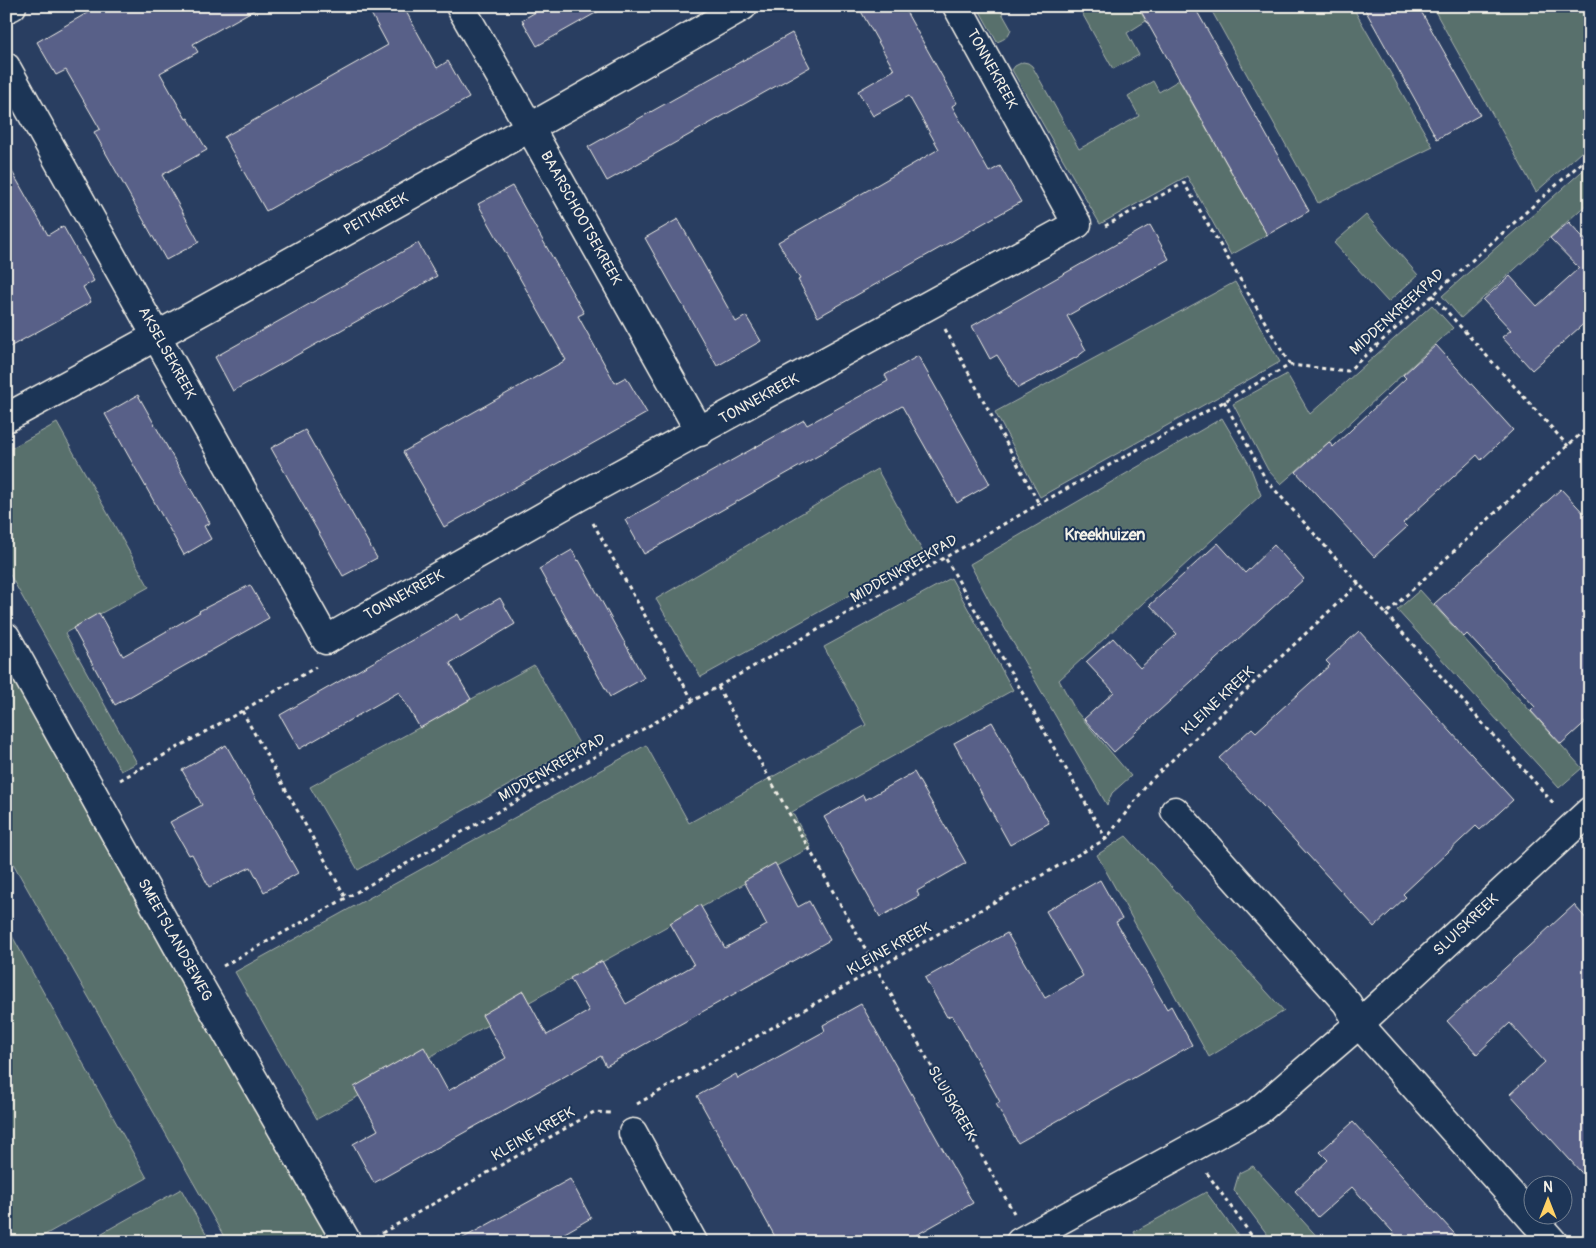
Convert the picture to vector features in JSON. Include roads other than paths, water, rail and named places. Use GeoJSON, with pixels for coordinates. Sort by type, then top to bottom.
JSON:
{"type":"FeatureCollection","features":[{"type":"Feature","properties":{"kind":"street"},"geometry":{"type":"LineString","coordinates":[[6,10],[12,6]]}},
{"type":"Feature","properties":{"kind":"street","name":"BAARSCHOOTSEKREEK"},"geometry":{"type":"LineString","coordinates":[[460,6],[700,432]]}},
{"type":"Feature","properties":{"kind":"street","name":"PEITKREEK"},"geometry":{"type":"LineString","coordinates":[[6,418],[158,336],[530,128],[743,6]]}},
{"type":"Feature","properties":{"kind":"street","name":"TONNEKREEK"},"geometry":{"type":"LineString","coordinates":[[326,640],[578,498],[1077,224],[957,6]]}},
{"type":"Feature","properties":{"kind":"street","name":"AKSELSEKREEK"},"geometry":{"type":"LineString","coordinates":[[6,67],[158,336],[326,640]]}},
{"type":"Feature","properties":{"kind":"street","name":"SMEETSLANDSEWEG"},"geometry":{"type":"LineString","coordinates":[[6,637],[197,981],[347,1242]]}},
{"type":"Feature","properties":{"kind":"street"},"geometry":{"type":"LineString","coordinates":[[1175,811],[1347,1003],[1359,1024],[1553,1242]]}},
{"type":"Feature","properties":{"kind":"street","name":"SLUISKREEK"},"geometry":{"type":"LineString","coordinates":[[1024,1239],[1257,1112],[1359,1024],[1582,819]]}},
{"type":"Feature","properties":{"kind":"street"},"geometry":{"type":"LineString","coordinates":[[627,1118],[694,1242]]}},
{"type":"Feature","properties":{"kind":"district","name":"Kreekhuizen"},"geometry":{"type":"Point","coordinates":[1105,535]}}]}
